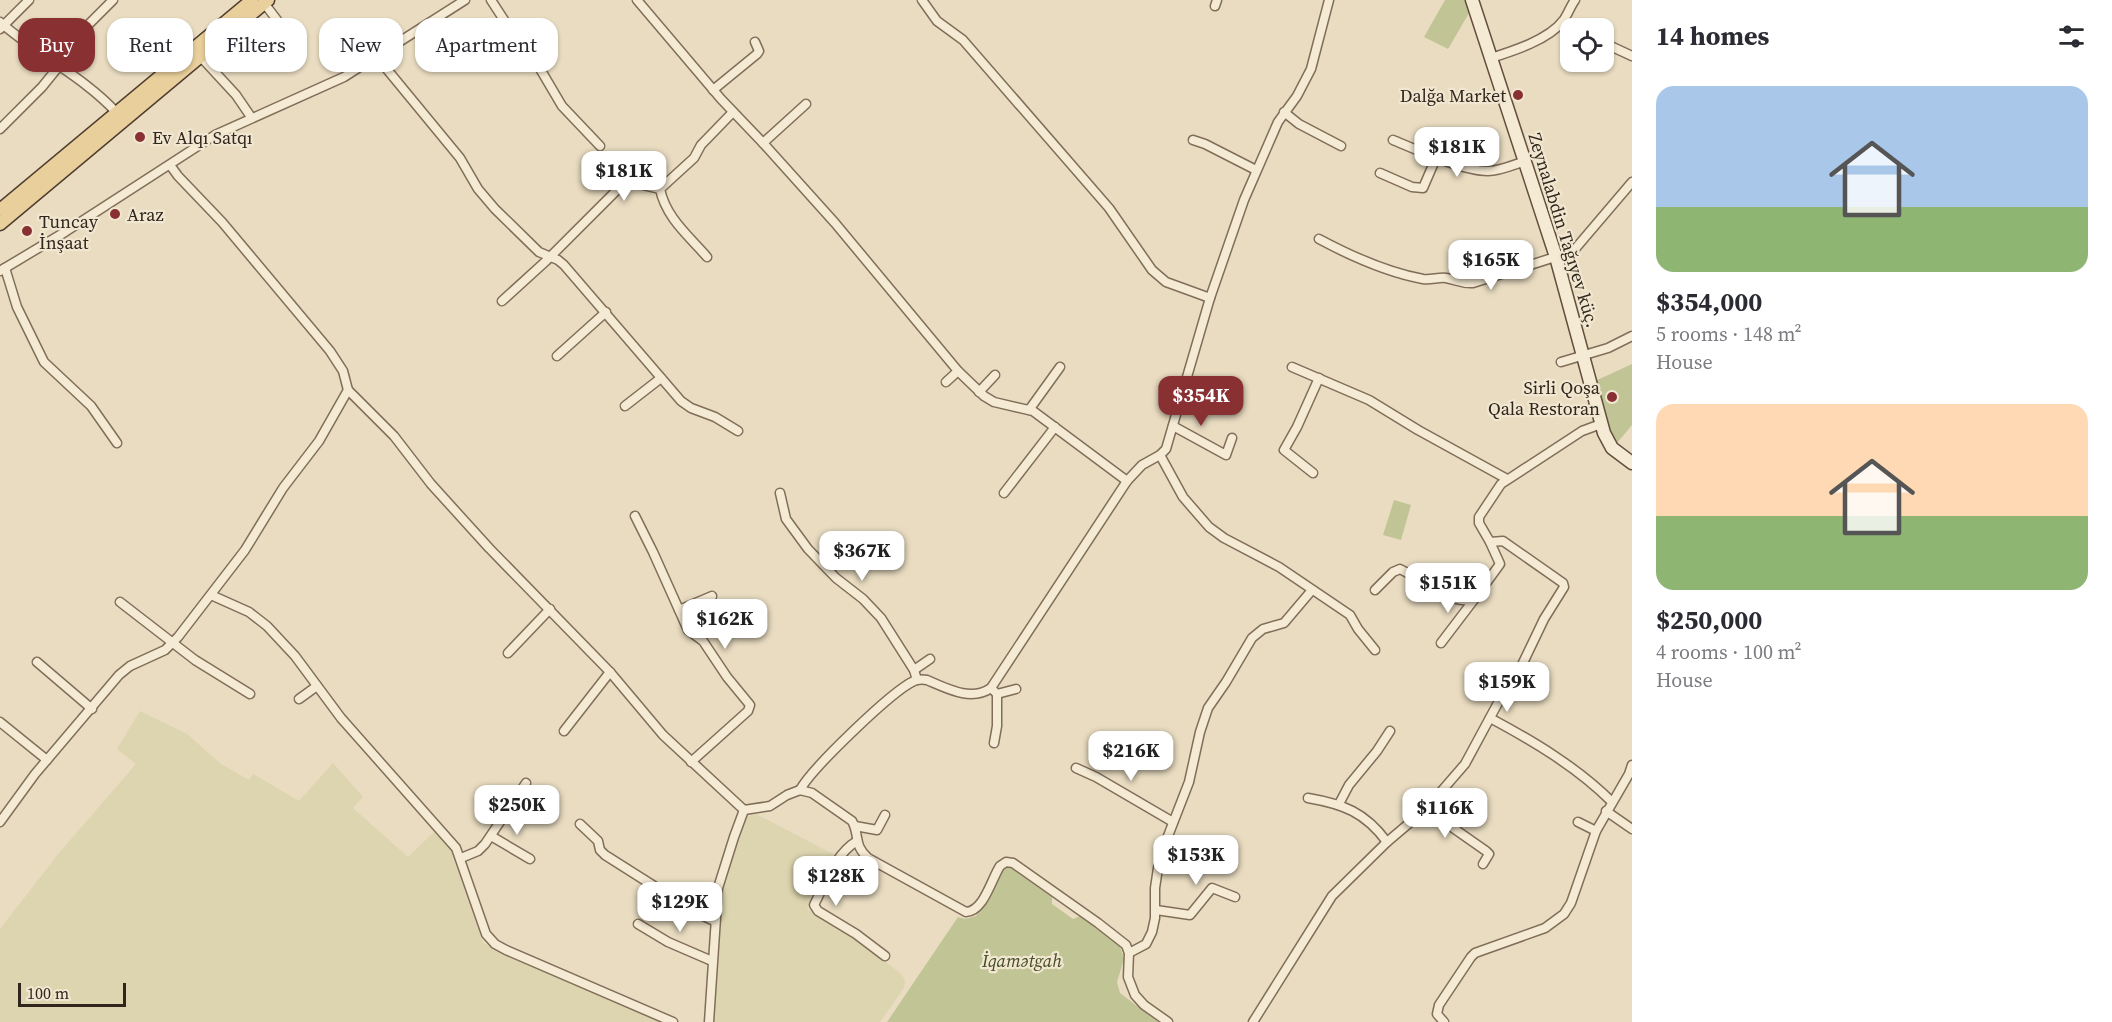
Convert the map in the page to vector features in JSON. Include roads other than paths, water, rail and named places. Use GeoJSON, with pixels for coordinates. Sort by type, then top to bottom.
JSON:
{"type":"FeatureCollection","features":[{"type":"Feature","properties":{"kind":"main road"},"geometry":{"type":"LineString","coordinates":[[0,224],[200,56],[261,1]]}},
{"type":"Feature","properties":{"kind":"main road"},"geometry":{"type":"LineString","coordinates":[[0,210],[117,113],[261,1]]}},
{"type":"Feature","properties":{"kind":"street"},"geometry":{"type":"LineString","coordinates":[[18,37],[1,26],[29,0]]}},
{"type":"Feature","properties":{"kind":"street"},"geometry":{"type":"LineString","coordinates":[[95,20],[113,0]]}},
{"type":"Feature","properties":{"kind":"street"},"geometry":{"type":"LineString","coordinates":[[403,39],[465,0]]}},
{"type":"Feature","properties":{"kind":"street"},"geometry":{"type":"LineString","coordinates":[[492,0],[504,20],[539,66],[562,106],[600,146]]}},
{"type":"Feature","properties":{"kind":"street"},"geometry":{"type":"LineString","coordinates":[[637,0],[713,90],[835,223],[958,371],[989,400],[1040,415],[1126,481]]}},
{"type":"Feature","properties":{"kind":"street"},"geometry":{"type":"LineString","coordinates":[[922,0],[938,21],[963,40],[1109,208],[1152,270],[1166,282],[1210,298]]}},
{"type":"Feature","properties":{"kind":"street"},"geometry":{"type":"LineString","coordinates":[[994,743],[998,726],[994,691],[1126,481],[1142,465],[1166,449],[1210,298],[1256,170],[1273,131],[1297,96],[1311,69],[1329,0]]}},
{"type":"Feature","properties":{"kind":"street","name":"Zeynalabdin Tağıyev küç."},"geometry":{"type":"LineString","coordinates":[[1472,0],[1556,257],[1601,424],[1612,448],[1632,463]]}},
{"type":"Feature","properties":{"kind":"street"},"geometry":{"type":"LineString","coordinates":[[1564,18],[1575,0]]}},
{"type":"Feature","properties":{"kind":"street"},"geometry":{"type":"LineString","coordinates":[[261,1],[275,18]]}},
{"type":"Feature","properties":{"kind":"street"},"geometry":{"type":"LineString","coordinates":[[1491,58],[1523,46],[1548,33],[1560,24]]}},
{"type":"Feature","properties":{"kind":"street"},"geometry":{"type":"LineString","coordinates":[[713,90],[757,54],[759,51],[755,42]]}},
{"type":"Feature","properties":{"kind":"street"},"geometry":{"type":"LineString","coordinates":[[1614,48],[1632,56]]}},
{"type":"Feature","properties":{"kind":"street"},"geometry":{"type":"LineString","coordinates":[[200,56],[236,95],[251,117]]}},
{"type":"Feature","properties":{"kind":"street"},"geometry":{"type":"LineString","coordinates":[[0,129],[42,87],[51,72]]}},
{"type":"Feature","properties":{"kind":"street"},"geometry":{"type":"LineString","coordinates":[[69,72],[85,83],[117,113]]}},
{"type":"Feature","properties":{"kind":"street"},"geometry":{"type":"LineString","coordinates":[[117,443],[91,406],[44,362],[16,307],[3,270],[208,140],[251,117],[334,82],[350,72]]}},
{"type":"Feature","properties":{"kind":"street"},"geometry":{"type":"LineString","coordinates":[[389,72],[460,158],[478,189],[495,209],[539,252],[551,256],[564,265],[685,405],[715,417],[738,431]]}},
{"type":"Feature","properties":{"kind":"street"},"geometry":{"type":"LineString","coordinates":[[763,143],[806,104]]}},
{"type":"Feature","properties":{"kind":"street"},"geometry":{"type":"LineString","coordinates":[[660,189],[694,158],[700,145],[733,112]]}},
{"type":"Feature","properties":{"kind":"street"},"geometry":{"type":"LineString","coordinates":[[1284,112],[1299,124],[1341,146]]}},
{"type":"Feature","properties":{"kind":"street"},"geometry":{"type":"LineString","coordinates":[[1193,140],[1256,170]]}},
{"type":"Feature","properties":{"kind":"street"},"geometry":{"type":"LineString","coordinates":[[1393,140],[1436,158],[1480,171],[1525,161]]}},
{"type":"Feature","properties":{"kind":"street"},"geometry":{"type":"LineString","coordinates":[[1380,172],[1412,187],[1423,188],[1436,158]]}},
{"type":"Feature","properties":{"kind":"street"},"geometry":{"type":"LineString","coordinates":[[170,165],[222,222],[330,351],[343,371],[348,390],[394,436],[420,472],[482,540],[610,672],[652,724],[744,810]]}},
{"type":"Feature","properties":{"kind":"street"},"geometry":{"type":"LineString","coordinates":[[502,301],[620,187],[630,182],[660,189]]}},
{"type":"Feature","properties":{"kind":"street"},"geometry":{"type":"LineString","coordinates":[[1319,239],[1356,257],[1414,277],[1443,278],[1461,284],[1473,283],[1575,249],[1632,182]]}},
{"type":"Feature","properties":{"kind":"street"},"geometry":{"type":"LineString","coordinates":[[660,189],[662,200],[669,214],[707,257]]}},
{"type":"Feature","properties":{"kind":"street"},"geometry":{"type":"LineString","coordinates":[[557,356],[606,312]]}},
{"type":"Feature","properties":{"kind":"street"},"geometry":{"type":"LineString","coordinates":[[1561,362],[1618,344],[1632,336]]}},
{"type":"Feature","properties":{"kind":"street"},"geometry":{"type":"LineString","coordinates":[[1029,410],[1060,367]]}},
{"type":"Feature","properties":{"kind":"street"},"geometry":{"type":"LineString","coordinates":[[1292,367],[1369,400],[1507,479]]}},
{"type":"Feature","properties":{"kind":"street"},"geometry":{"type":"LineString","coordinates":[[946,382],[958,371]]}},
{"type":"Feature","properties":{"kind":"street"},"geometry":{"type":"LineString","coordinates":[[980,392],[995,375]]}},
{"type":"Feature","properties":{"kind":"street"},"geometry":{"type":"LineString","coordinates":[[625,406],[661,378]]}},
{"type":"Feature","properties":{"kind":"street"},"geometry":{"type":"LineString","coordinates":[[1313,473],[1284,450],[1319,378]]}},
{"type":"Feature","properties":{"kind":"street"},"geometry":{"type":"LineString","coordinates":[[0,822],[47,760],[125,670],[165,650],[172,644],[244,550],[283,488],[319,441],[348,390]]}},
{"type":"Feature","properties":{"kind":"street"},"geometry":{"type":"LineString","coordinates":[[1441,644],[1500,564],[1479,523],[1479,517],[1494,491],[1507,479],[1582,431],[1601,424]]}},
{"type":"Feature","properties":{"kind":"street"},"geometry":{"type":"LineString","coordinates":[[1173,426],[1226,455],[1232,438]]}},
{"type":"Feature","properties":{"kind":"street"},"geometry":{"type":"LineString","coordinates":[[1004,493],[1055,427]]}},
{"type":"Feature","properties":{"kind":"street"},"geometry":{"type":"LineString","coordinates":[[1160,455],[1183,497],[1209,527],[1224,538],[1279,567],[1350,615],[1375,650]]}},
{"type":"Feature","properties":{"kind":"street"},"geometry":{"type":"LineString","coordinates":[[780,493],[786,519],[808,549],[836,578],[863,599],[882,618],[914,670],[917,680]]}},
{"type":"Feature","properties":{"kind":"street"},"geometry":{"type":"LineString","coordinates":[[635,516],[688,630],[703,641],[727,677],[750,705],[748,711],[691,762]]}},
{"type":"Feature","properties":{"kind":"street"},"geometry":{"type":"LineString","coordinates":[[1253,1022],[1326,904],[1339,888],[1426,809],[1465,764],[1518,673],[1544,619],[1564,587],[1563,583],[1503,541],[1490,542]]}},
{"type":"Feature","properties":{"kind":"street"},"geometry":{"type":"LineString","coordinates":[[1375,590],[1400,569],[1456,599],[1464,601],[1476,597]]}},
{"type":"Feature","properties":{"kind":"street"},"geometry":{"type":"LineString","coordinates":[[1129,953],[1142,947],[1149,939],[1156,910],[1156,880],[1173,822],[1189,782],[1200,732],[1212,701],[1252,638],[1263,629],[1284,623],[1312,590]]}},
{"type":"Feature","properties":{"kind":"street"},"geometry":{"type":"LineString","coordinates":[[211,595],[259,619],[295,656],[341,718],[456,848],[486,934],[495,944],[673,1022]]}},
{"type":"Feature","properties":{"kind":"street"},"geometry":{"type":"LineString","coordinates":[[679,610],[712,596]]}},
{"type":"Feature","properties":{"kind":"street"},"geometry":{"type":"LineString","coordinates":[[120,602],[172,644],[250,694]]}},
{"type":"Feature","properties":{"kind":"street"},"geometry":{"type":"LineString","coordinates":[[508,652],[550,609]]}},
{"type":"Feature","properties":{"kind":"street"},"geometry":{"type":"LineString","coordinates":[[914,670],[930,659]]}},
{"type":"Feature","properties":{"kind":"street"},"geometry":{"type":"LineString","coordinates":[[37,662],[92,709]]}},
{"type":"Feature","properties":{"kind":"street"},"geometry":{"type":"LineString","coordinates":[[564,731],[610,672]]}},
{"type":"Feature","properties":{"kind":"street"},"geometry":{"type":"LineString","coordinates":[[744,810],[770,806],[800,790],[814,770],[865,721],[904,687],[917,680],[927,680],[961,693],[978,694],[1016,689]]}},
{"type":"Feature","properties":{"kind":"street"},"geometry":{"type":"LineString","coordinates":[[299,699],[317,686]]}},
{"type":"Feature","properties":{"kind":"street"},"geometry":{"type":"LineString","coordinates":[[1490,718],[1547,751],[1612,802]]}},
{"type":"Feature","properties":{"kind":"street"},"geometry":{"type":"LineString","coordinates":[[0,722],[47,760]]}},
{"type":"Feature","properties":{"kind":"street"},"geometry":{"type":"LineString","coordinates":[[1339,804],[1349,785],[1390,731]]}},
{"type":"Feature","properties":{"kind":"street"},"geometry":{"type":"LineString","coordinates":[[1444,1022],[1437,1014],[1439,1005],[1475,953],[1545,928],[1564,914],[1571,903],[1596,831],[1632,765]]}},
{"type":"Feature","properties":{"kind":"street"},"geometry":{"type":"LineString","coordinates":[[1076,768],[1173,822]]}},
{"type":"Feature","properties":{"kind":"street"},"geometry":{"type":"LineString","coordinates":[[461,858],[478,851],[491,836],[526,783]]}},
{"type":"Feature","properties":{"kind":"street"},"geometry":{"type":"LineString","coordinates":[[800,790],[812,793],[843,813],[855,826],[877,830],[885,815]]}},
{"type":"Feature","properties":{"kind":"street"},"geometry":{"type":"LineString","coordinates":[[1308,798],[1339,804],[1368,820],[1387,842]]}},
{"type":"Feature","properties":{"kind":"street"},"geometry":{"type":"LineString","coordinates":[[1426,809],[1486,851],[1489,854],[1483,864]]}},
{"type":"Feature","properties":{"kind":"street"},"geometry":{"type":"LineString","coordinates":[[709,1022],[714,921],[721,876],[744,810]]}},
{"type":"Feature","properties":{"kind":"street"},"geometry":{"type":"LineString","coordinates":[[1606,811],[1632,829]]}},
{"type":"Feature","properties":{"kind":"street"},"geometry":{"type":"LineString","coordinates":[[1578,822],[1596,831]]}},
{"type":"Feature","properties":{"kind":"street"},"geometry":{"type":"LineString","coordinates":[[580,824],[593,835],[605,855],[695,912],[714,921]]}},
{"type":"Feature","properties":{"kind":"street"},"geometry":{"type":"LineString","coordinates":[[855,826],[856,841],[868,858],[966,912],[974,911],[980,905],[1000,866],[1006,862],[1013,863],[1125,945],[1129,953],[1128,977],[1135,995],[1144,1005],[1168,1022]]}},
{"type":"Feature","properties":{"kind":"street"},"geometry":{"type":"LineString","coordinates":[[491,836],[530,859]]}},
{"type":"Feature","properties":{"kind":"street"},"geometry":{"type":"LineString","coordinates":[[856,841],[845,850],[836,863],[814,908],[856,934],[885,956]]}},
{"type":"Feature","properties":{"kind":"street"},"geometry":{"type":"LineString","coordinates":[[1156,910],[1191,915],[1212,888],[1235,897]]}},
{"type":"Feature","properties":{"kind":"street"},"geometry":{"type":"LineString","coordinates":[[638,924],[668,942],[712,961]]}},
{"type":"Feature","properties":{"kind":"place","name":"Dalğa Market"},"geometry":{"type":"Point","coordinates":[1518,95]}},
{"type":"Feature","properties":{"kind":"place","name":"Ev Alqı Satqı"},"geometry":{"type":"Point","coordinates":[140,137]}},
{"type":"Feature","properties":{"kind":"place","name":"Araz"},"geometry":{"type":"Point","coordinates":[115,214]}},
{"type":"Feature","properties":{"kind":"place","name":"Tuncay İnşaat"},"geometry":{"type":"Point","coordinates":[27,231]}},
{"type":"Feature","properties":{"kind":"place","name":"Sirli Qoşa Qala Restoran"},"geometry":{"type":"Point","coordinates":[1612,397]}},
{"type":"Feature","properties":{"kind":"park label","name":"İqamətgah"},"geometry":{"type":"Point","coordinates":[1022,960]}}]}
